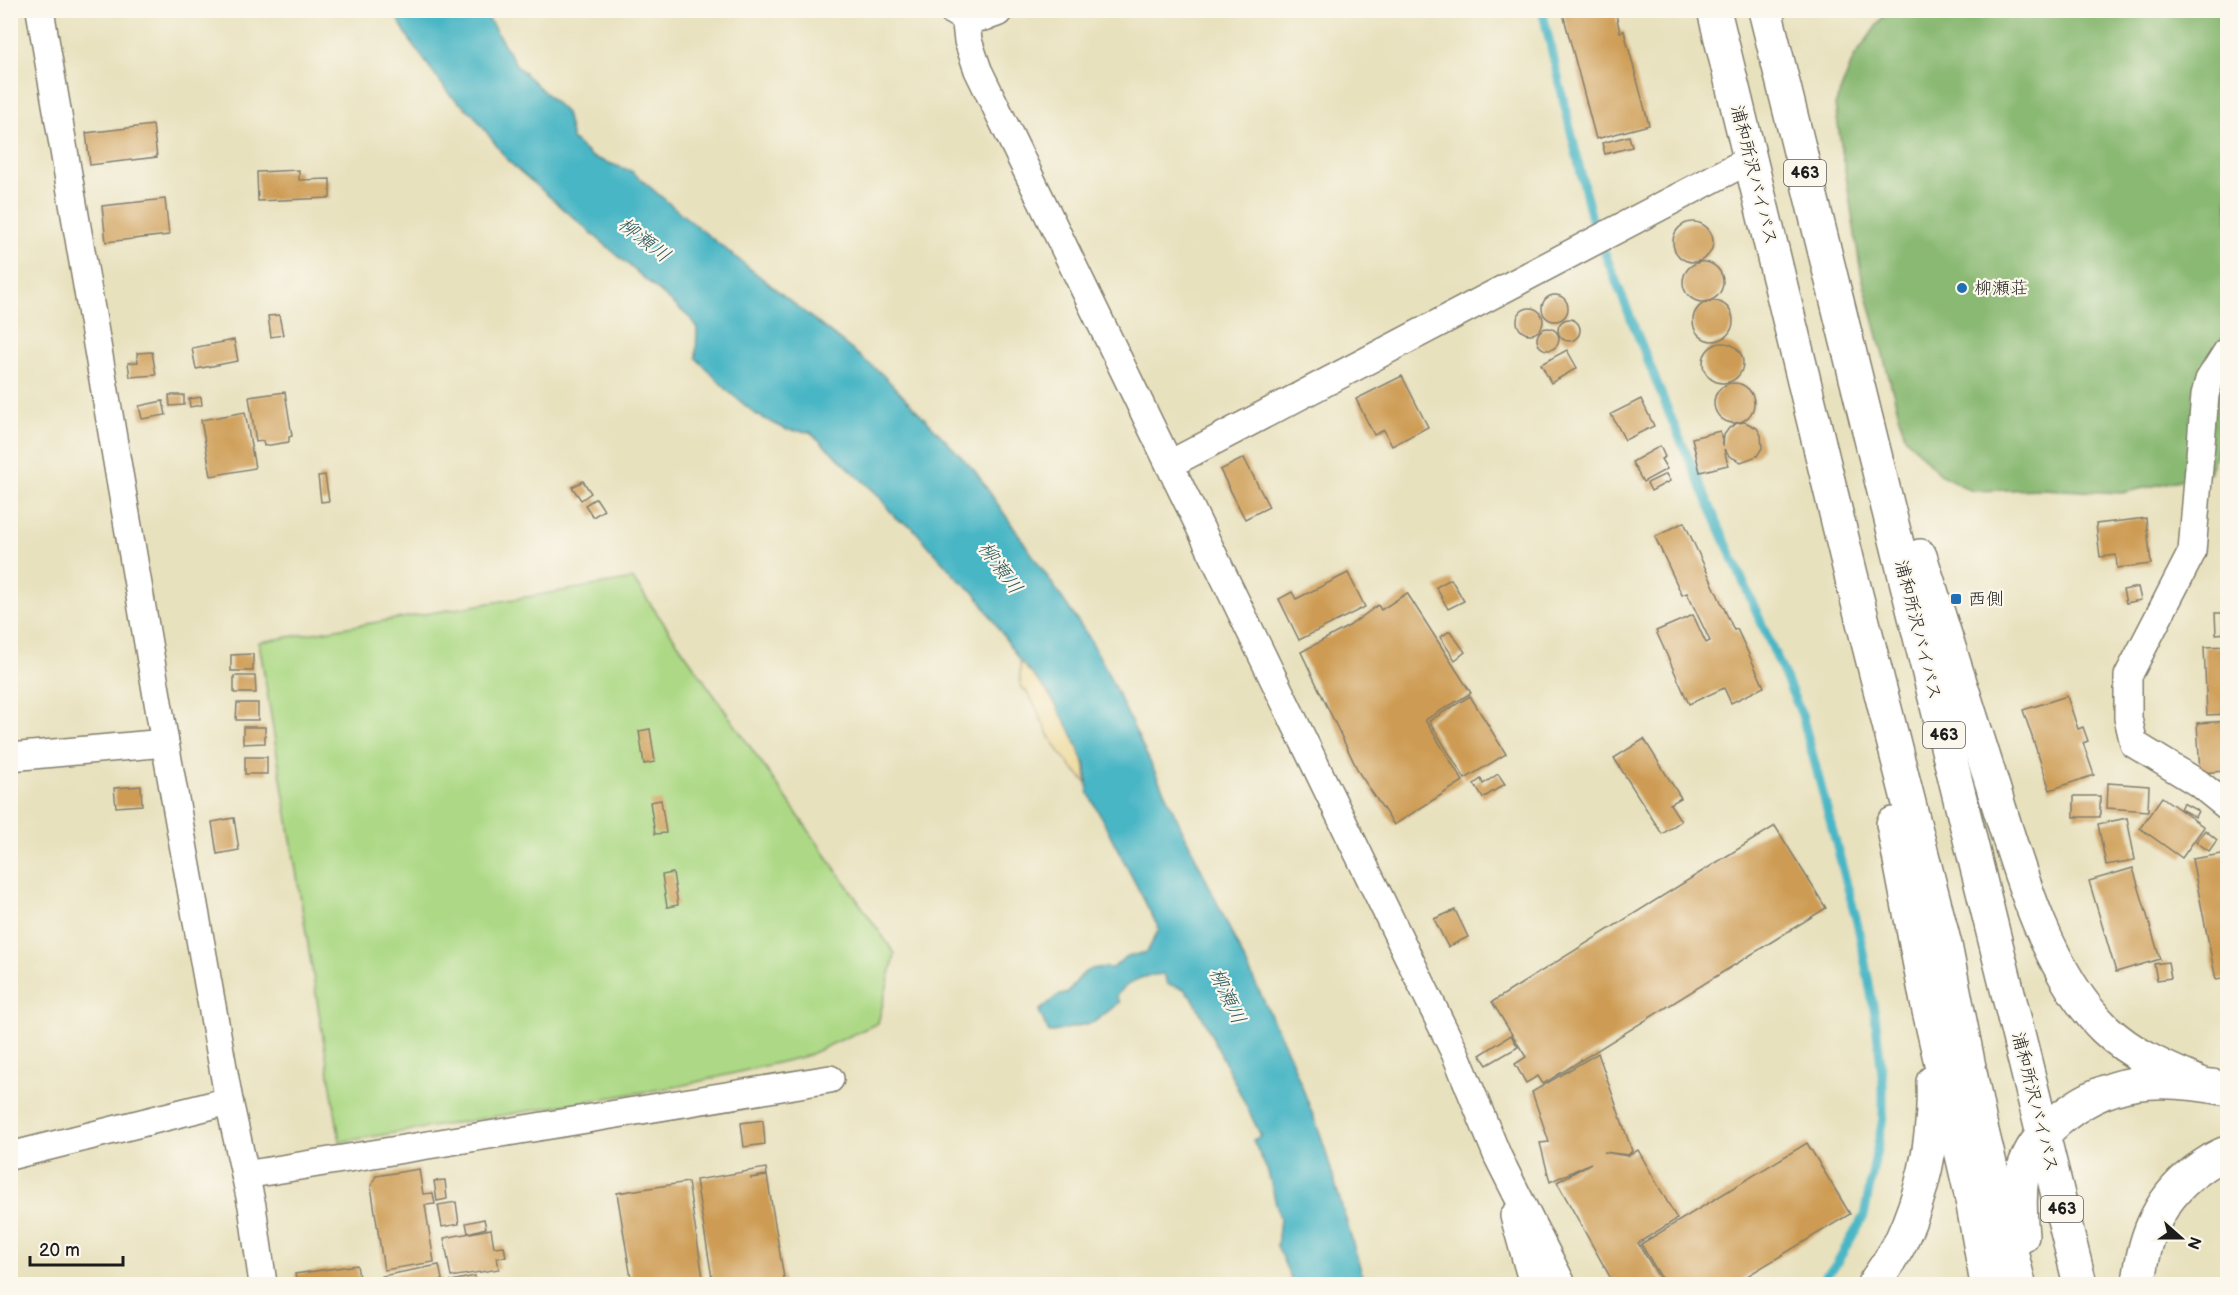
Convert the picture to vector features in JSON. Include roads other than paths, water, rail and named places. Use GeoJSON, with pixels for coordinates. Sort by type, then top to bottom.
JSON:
{"type":"FeatureCollection","features":[{"type":"Feature","properties":{"kind":"highway","name":"浦和所沢バイパス"},"geometry":{"type":"LineString","coordinates":[[1714,10],[1850,571],[1945,945],[1980,1123],[2019,1284]]}},
{"type":"Feature","properties":{"kind":"highway","name":"浦和所沢バイパス"},"geometry":{"type":"LineString","coordinates":[[1765,10],[2080,1284]]}},
{"type":"Feature","properties":{"kind":"highway"},"geometry":{"type":"LineString","coordinates":[[1844,336],[1892,467],[2023,882],[2053,952],[2078,997],[2105,1029],[2132,1051],[2213,1086]]}},
{"type":"Feature","properties":{"kind":"highway"},"geometry":{"type":"LineString","coordinates":[[1850,571],[1863,668],[1927,1002],[1971,1194],[1987,1284]]}},
{"type":"Feature","properties":{"kind":"highway"},"geometry":{"type":"LineString","coordinates":[[1874,1284],[1901,1242],[1921,1188],[1932,1137],[1932,1054],[1927,1002]]}},
{"type":"Feature","properties":{"kind":"highway"},"geometry":{"type":"LineString","coordinates":[[2033,1284],[2023,1243],[2019,1206],[2022,1174],[2032,1149],[2043,1134],[2075,1105],[2106,1089],[2142,1082],[2213,1086]]}},
{"type":"Feature","properties":{"kind":"highway"},"geometry":{"type":"LineString","coordinates":[[2139,1284],[2142,1252],[2157,1213],[2183,1179],[2220,1155],[2228,1153]]}},
{"type":"Feature","properties":{"kind":"street"},"geometry":{"type":"LineString","coordinates":[[40,10],[165,743],[263,1284]]}},
{"type":"Feature","properties":{"kind":"street"},"geometry":{"type":"LineString","coordinates":[[972,12],[968,41],[978,70],[1456,1055],[1498,1158],[1562,1284]]}},
{"type":"Feature","properties":{"kind":"street"},"geometry":{"type":"LineString","coordinates":[[1170,464],[1750,159]]}},
{"type":"Feature","properties":{"kind":"street"},"geometry":{"type":"LineString","coordinates":[[2228,350],[2209,380],[2205,395],[2192,552],[2128,676],[2128,718],[2134,744],[2198,783],[2228,807]]}},
{"type":"Feature","properties":{"kind":"street"},"geometry":{"type":"LineString","coordinates":[[10,757],[165,743]]}},
{"type":"Feature","properties":{"kind":"street"},"geometry":{"type":"LineString","coordinates":[[245,1175],[830,1079]]}},
{"type":"Feature","properties":{"kind":"street"},"geometry":{"type":"LineString","coordinates":[[10,1156],[229,1101]]}},
{"type":"Feature","properties":{"kind":"street"},"geometry":{"type":"LineString","coordinates":[[1498,1158],[1533,1284]]}},
{"type":"Feature","properties":{"kind":"water","name":"柳瀬川"},"geometry":{"type":"Polygon","coordinates":[[[393,11],[484,11],[517,66],[566,113],[572,139],[592,157],[631,171],[882,374],[975,471],[1088,636],[1104,665],[1290,1056],[1321,1136],[1365,1284],[1293,1284],[1277,1246],[1280,1219],[1268,1172],[1253,1140],[1261,1136],[1194,1000],[1184,989],[1167,984],[1164,974],[1143,977],[1121,991],[1116,996],[1120,1002],[1094,1022],[1049,1033],[1039,1011],[1057,996],[1068,993],[1077,980],[1091,969],[1113,968],[1125,957],[1147,952],[1159,929],[1088,792],[1086,766],[1070,730],[1049,693],[1020,661],[976,594],[957,578],[911,526],[896,519],[878,495],[810,432],[787,430],[757,415],[729,392],[696,358],[697,328],[690,318],[508,161],[473,114],[449,94],[411,42],[393,11]]]}},
{"type":"Feature","properties":{"kind":"waterway"},"geometry":{"type":"LineString","coordinates":[[1542,10],[1593,224],[1673,423],[1802,715],[1858,926],[1875,1015],[1883,1083],[1883,1118],[1864,1216],[1835,1266],[1818,1284]]}},
{"type":"Feature","properties":{"kind":"place","name":"柳瀬荘"},"geometry":{"type":"Point","coordinates":[1962,288]}},
{"type":"Feature","properties":{"kind":"place","name":"西側"},"geometry":{"type":"Point","coordinates":[1956,599]}}]}
